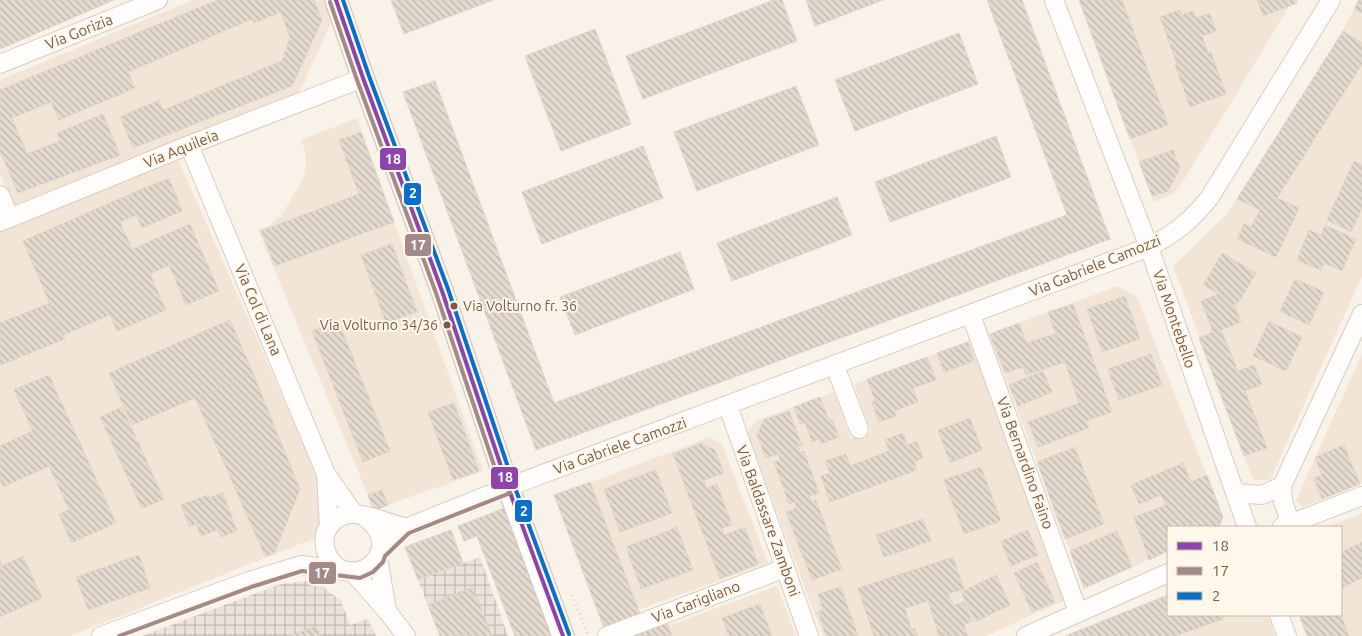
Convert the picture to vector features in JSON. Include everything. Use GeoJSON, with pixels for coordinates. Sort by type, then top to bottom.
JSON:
{"type":"FeatureCollection","features":[{"type":"Feature","properties":{"kind":"street","name":"Via Gorizia"},"geometry":{"type":"LineString","coordinates":[[0,64],[158,0]]}},
{"type":"Feature","properties":{"kind":"street"},"geometry":{"type":"LineString","coordinates":[[336,0],[442,291],[508,487],[563,636]]}},
{"type":"Feature","properties":{"kind":"street","name":"Via Montebello"},"geometry":{"type":"LineString","coordinates":[[1054,0],[1150,247],[1247,526]]}},
{"type":"Feature","properties":{"kind":"street","name":"Via Gabriele Camozzi"},"geometry":{"type":"LineString","coordinates":[[378,556],[406,528],[508,487],[1150,247],[1176,232],[1195,217],[1210,197],[1331,0]]}},
{"type":"Feature","properties":{"kind":"street","name":"Via Aquileia"},"geometry":{"type":"LineString","coordinates":[[5,220],[189,145],[363,78]]}},
{"type":"Feature","properties":{"kind":"street","name":"Via Col di Lana"},"geometry":{"type":"LineString","coordinates":[[189,145],[326,474],[360,515]]}},
{"type":"Feature","properties":{"kind":"street"},"geometry":{"type":"LineString","coordinates":[[0,195],[5,220]]}},
{"type":"Feature","properties":{"kind":"street"},"geometry":{"type":"LineString","coordinates":[[1362,314],[1282,486],[1286,526],[1362,496]]}},
{"type":"Feature","properties":{"kind":"street","name":"Via Bernardino Faino"},"geometry":{"type":"LineString","coordinates":[[971,315],[1078,612]]}},
{"type":"Feature","properties":{"kind":"street"},"geometry":{"type":"LineString","coordinates":[[834,366],[859,428]]}},
{"type":"Feature","properties":{"kind":"street","name":"Via Baldassare Zamboni"},"geometry":{"type":"LineString","coordinates":[[728,406],[810,636]]}},
{"type":"Feature","properties":{"kind":"street","name":"Via Col di Lana"},"geometry":{"type":"LineString","coordinates":[[326,474],[327,530]]}},
{"type":"Feature","properties":{"kind":"street"},"geometry":{"type":"LineString","coordinates":[[1235,493],[1262,495],[1282,486]]}},
{"type":"Feature","properties":{"kind":"street"},"geometry":{"type":"LineString","coordinates":[[301,565],[332,523],[342,516],[360,515],[406,528]]}},
{"type":"Feature","properties":{"kind":"street"},"geometry":{"type":"LineString","coordinates":[[101,636],[248,581],[301,565],[358,572],[369,567],[378,556],[381,547],[381,535],[375,524],[360,515]]}},
{"type":"Feature","properties":{"kind":"street"},"geometry":{"type":"LineString","coordinates":[[327,530],[324,545],[327,557],[335,566],[349,571],[387,611],[406,636]]}},
{"type":"Feature","properties":{"kind":"street"},"geometry":{"type":"LineString","coordinates":[[378,556],[387,611]]}},
{"type":"Feature","properties":{"kind":"street","name":"Via Garigliano"},"geometry":{"type":"LineString","coordinates":[[607,636],[785,568]]}},
{"type":"Feature","properties":{"kind":"street"},"geometry":{"type":"LineString","coordinates":[[1026,636],[1167,573]]}},
{"type":"Feature","properties":{"kind":"street"},"geometry":{"type":"LineString","coordinates":[[1279,616],[1287,636]]}},
{"type":"Feature","properties":{"kind":"shaded area"},"geometry":{"type":"Polygon","coordinates":[[[193,0],[324,0],[332,20],[299,93],[14,205],[0,174],[0,80],[193,0]]]}},
{"type":"Feature","properties":{"kind":"shaded area"},"geometry":{"type":"Polygon","coordinates":[[[1079,0],[1293,0],[1179,188],[1173,194],[1154,202],[1079,0]]]}},
{"type":"Feature","properties":{"kind":"shaded area"},"geometry":{"type":"Polygon","coordinates":[[[1359,0],[1362,0],[1362,276],[1270,480],[1253,480],[1173,266],[1228,213],[1339,37],[1359,0]]]}},
{"type":"Feature","properties":{"kind":"shaded area"},"geometry":{"type":"Polygon","coordinates":[[[357,118],[483,471],[388,505],[382,490],[368,495],[258,230],[270,225],[283,213],[300,184],[305,172],[306,161],[305,150],[301,140],[357,118]]]}},
{"type":"Feature","properties":{"kind":"shaded area"},"geometry":{"type":"Polygon","coordinates":[[[177,157],[340,528],[70,636],[0,636],[0,230],[177,157]]]}},
{"type":"Feature","properties":{"kind":"shaded area"},"geometry":{"type":"Polygon","coordinates":[[[1118,286],[1137,297],[1223,517],[1219,526],[1167,526],[1167,551],[1084,588],[989,334],[1118,286]]]}},
{"type":"Feature","properties":{"kind":"shaded area"},"geometry":{"type":"Polygon","coordinates":[[[970,341],[1065,600],[986,636],[823,636],[748,434],[755,421],[834,392],[851,439],[871,432],[854,384],[970,341]]]}},
{"type":"Feature","properties":{"kind":"shaded area"},"geometry":{"type":"Polygon","coordinates":[[[1362,354],[1362,483],[1303,507],[1296,500],[1362,354]]]}},
{"type":"Feature","properties":{"kind":"shaded area"},"geometry":{"type":"Polygon","coordinates":[[[710,437],[722,444],[768,563],[613,619],[564,493],[710,437]]]}},
{"type":"Feature","properties":{"kind":"shaded area"},"geometry":{"type":"Polygon","coordinates":[[[1362,513],[1362,636],[1307,636],[1299,616],[1342,616],[1342,526],[1330,526],[1362,513]]]}},
{"type":"Feature","properties":{"kind":"shaded area"},"geometry":{"type":"Polygon","coordinates":[[[480,557],[508,636],[440,636],[418,580],[480,557]]]}},
{"type":"Feature","properties":{"kind":"shaded area"},"geometry":{"type":"Polygon","coordinates":[[[315,580],[341,601],[350,625],[368,619],[376,636],[142,636],[281,584],[315,580]]]}},
{"type":"Feature","properties":{"kind":"shaded area"},"geometry":{"type":"Polygon","coordinates":[[[777,586],[796,636],[640,636],[777,586]]]}},
{"type":"Feature","properties":{"kind":"shaded area"},"geometry":{"type":"Polygon","coordinates":[[[1167,595],[1167,616],[1268,616],[1275,636],[1066,636],[1167,595]]]}},
{"type":"Feature","properties":{"kind":"building"},"geometry":{"type":"Polygon","coordinates":[[[0,0],[114,0],[0,49],[0,0]]]}},
{"type":"Feature","properties":{"kind":"building"},"geometry":{"type":"Polygon","coordinates":[[[217,0],[314,0],[322,20],[292,86],[133,148],[120,117],[159,100],[163,110],[282,61],[290,38],[281,12],[254,23],[252,19],[128,72],[135,88],[59,120],[51,102],[12,118],[27,154],[60,141],[57,133],[103,114],[120,155],[18,193],[0,151],[0,90],[217,0]]]}},
{"type":"Feature","properties":{"kind":"building"},"geometry":{"type":"Polygon","coordinates":[[[391,0],[493,0],[404,34],[391,0]]]}},
{"type":"Feature","properties":{"kind":"building"},"geometry":{"type":"Polygon","coordinates":[[[774,0],[782,0],[797,41],[643,99],[626,56],[774,0]]]}},
{"type":"Feature","properties":{"kind":"building"},"geometry":{"type":"Polygon","coordinates":[[[806,0],[883,0],[815,26],[806,0]]]}},
{"type":"Feature","properties":{"kind":"building"},"geometry":{"type":"Polygon","coordinates":[[[987,0],[1022,0],[1110,239],[536,450],[403,92],[435,81],[554,403],[1067,215],[987,0]]]}},
{"type":"Feature","properties":{"kind":"building"},"geometry":{"type":"Polygon","coordinates":[[[1079,0],[1122,0],[1168,125],[1130,139],[1079,0]]]}},
{"type":"Feature","properties":{"kind":"building"},"geometry":{"type":"Polygon","coordinates":[[[1257,0],[1296,0],[1297,3],[1263,16],[1257,0]]]}},
{"type":"Feature","properties":{"kind":"building"},"geometry":{"type":"Polygon","coordinates":[[[1359,0],[1362,0],[1362,13],[1354,9],[1359,0]]]}},
{"type":"Feature","properties":{"kind":"building"},"geometry":{"type":"Polygon","coordinates":[[[1180,10],[1182,15],[1193,11],[1196,18],[1210,14],[1216,31],[1202,36],[1208,53],[1211,52],[1226,94],[1190,107],[1160,17],[1180,10]]]}},
{"type":"Feature","properties":{"kind":"building"},"geometry":{"type":"Polygon","coordinates":[[[595,29],[631,124],[561,151],[525,56],[595,29]]]}},
{"type":"Feature","properties":{"kind":"building"},"geometry":{"type":"Polygon","coordinates":[[[1343,31],[1362,43],[1362,64],[1277,198],[1299,208],[1276,257],[1237,239],[1244,224],[1251,227],[1260,210],[1237,199],[1343,31]]]}},
{"type":"Feature","properties":{"kind":"building"},"geometry":{"type":"Polygon","coordinates":[[[959,33],[978,84],[855,131],[835,80],[959,33]]]}},
{"type":"Feature","properties":{"kind":"building"},"geometry":{"type":"Polygon","coordinates":[[[796,86],[819,145],[697,191],[674,132],[796,86]]]}},
{"type":"Feature","properties":{"kind":"building"},"geometry":{"type":"Polygon","coordinates":[[[361,132],[394,222],[275,266],[261,231],[359,194],[339,140],[361,132]]]}},
{"type":"Feature","properties":{"kind":"building"},"geometry":{"type":"Polygon","coordinates":[[[996,136],[1011,177],[890,222],[875,182],[996,136]]]}},
{"type":"Feature","properties":{"kind":"building"},"geometry":{"type":"Polygon","coordinates":[[[643,146],[663,198],[542,244],[522,192],[643,146]]]}},
{"type":"Feature","properties":{"kind":"building"},"geometry":{"type":"Polygon","coordinates":[[[1173,150],[1180,168],[1168,191],[1152,196],[1139,162],[1173,150]]]}},
{"type":"Feature","properties":{"kind":"building"},"geometry":{"type":"Polygon","coordinates":[[[1354,161],[1362,165],[1362,208],[1351,232],[1327,220],[1354,161]]]}},
{"type":"Feature","properties":{"kind":"building"},"geometry":{"type":"Polygon","coordinates":[[[169,178],[182,211],[142,228],[128,195],[169,178]]]}},
{"type":"Feature","properties":{"kind":"building"},"geometry":{"type":"Polygon","coordinates":[[[128,195],[137,215],[120,222],[132,249],[190,224],[219,291],[186,305],[169,265],[150,274],[166,310],[117,331],[110,315],[63,335],[23,241],[128,195]]]}},
{"type":"Feature","properties":{"kind":"building"},"geometry":{"type":"Polygon","coordinates":[[[837,197],[852,235],[732,281],[717,243],[837,197]]]}},
{"type":"Feature","properties":{"kind":"building"},"geometry":{"type":"Polygon","coordinates":[[[1325,225],[1356,239],[1342,271],[1324,263],[1321,270],[1297,260],[1309,230],[1321,235],[1325,225]]]}},
{"type":"Feature","properties":{"kind":"building"},"geometry":{"type":"Polygon","coordinates":[[[392,244],[417,312],[386,323],[361,255],[392,244]]]}},
{"type":"Feature","properties":{"kind":"building"},"geometry":{"type":"Polygon","coordinates":[[[680,252],[694,289],[575,335],[560,297],[680,252]]]}},
{"type":"Feature","properties":{"kind":"building"},"geometry":{"type":"Polygon","coordinates":[[[1222,253],[1256,273],[1237,305],[1234,304],[1241,322],[1221,330],[1238,371],[1254,365],[1262,385],[1245,391],[1267,448],[1244,456],[1199,338],[1213,332],[1201,301],[1219,294],[1203,285],[1222,253]]]}},
{"type":"Feature","properties":{"kind":"building"},"geometry":{"type":"Polygon","coordinates":[[[1295,279],[1324,292],[1309,325],[1280,311],[1295,279]]]}},
{"type":"Feature","properties":{"kind":"building"},"geometry":{"type":"Polygon","coordinates":[[[1125,296],[1140,339],[1102,352],[1087,309],[1125,296]]]}},
{"type":"Feature","properties":{"kind":"building"},"geometry":{"type":"Polygon","coordinates":[[[50,303],[65,339],[0,365],[0,323],[50,303]]]}},
{"type":"Feature","properties":{"kind":"building"},"geometry":{"type":"Polygon","coordinates":[[[1073,304],[1112,412],[1086,421],[1089,428],[1038,447],[1028,422],[1079,403],[1048,312],[1073,304]]]}},
{"type":"Feature","properties":{"kind":"building"},"geometry":{"type":"Polygon","coordinates":[[[230,320],[253,373],[132,425],[109,373],[230,320]]]}},
{"type":"Feature","properties":{"kind":"building"},"geometry":{"type":"Polygon","coordinates":[[[338,320],[390,451],[363,462],[312,331],[338,320]]]}},
{"type":"Feature","properties":{"kind":"building"},"geometry":{"type":"Polygon","coordinates":[[[1269,321],[1302,337],[1286,371],[1253,356],[1269,321]]]}},
{"type":"Feature","properties":{"kind":"building"},"geometry":{"type":"Polygon","coordinates":[[[1019,323],[1026,343],[1055,334],[1065,362],[1026,375],[1023,367],[1005,373],[990,334],[1019,323]]]}},
{"type":"Feature","properties":{"kind":"building"},"geometry":{"type":"Polygon","coordinates":[[[968,342],[974,361],[944,372],[937,353],[968,342]]]}},
{"type":"Feature","properties":{"kind":"building"},"geometry":{"type":"Polygon","coordinates":[[[1151,354],[1162,385],[1119,400],[1108,369],[1151,354]]]}},
{"type":"Feature","properties":{"kind":"building"},"geometry":{"type":"Polygon","coordinates":[[[927,357],[936,380],[913,388],[918,402],[894,411],[896,416],[879,422],[872,402],[875,401],[867,379],[927,357]]]}},
{"type":"Feature","properties":{"kind":"building"},"geometry":{"type":"Polygon","coordinates":[[[1043,371],[1052,392],[1018,406],[1009,385],[1043,371]]]}},
{"type":"Feature","properties":{"kind":"building"},"geometry":{"type":"Polygon","coordinates":[[[253,373],[300,489],[274,554],[265,556],[195,398],[253,373]]]}},
{"type":"Feature","properties":{"kind":"building"},"geometry":{"type":"Polygon","coordinates":[[[49,375],[116,523],[71,543],[59,514],[69,510],[49,466],[3,487],[0,480],[0,446],[33,431],[14,390],[49,375]]]}},
{"type":"Feature","properties":{"kind":"building"},"geometry":{"type":"Polygon","coordinates":[[[820,397],[829,420],[832,419],[839,437],[821,444],[819,439],[812,442],[805,422],[800,424],[794,407],[820,397]]]}},
{"type":"Feature","properties":{"kind":"building"},"geometry":{"type":"Polygon","coordinates":[[[454,403],[479,471],[453,480],[428,412],[454,403]]]}},
{"type":"Feature","properties":{"kind":"building"},"geometry":{"type":"Polygon","coordinates":[[[122,407],[164,499],[142,509],[100,417],[122,407]]]}},
{"type":"Feature","properties":{"kind":"building"},"geometry":{"type":"Polygon","coordinates":[[[789,411],[802,445],[798,446],[800,452],[804,451],[819,493],[809,496],[812,502],[816,500],[842,569],[812,580],[786,512],[797,508],[795,502],[789,504],[774,462],[780,460],[778,454],[766,458],[757,435],[764,420],[789,411]]]}},
{"type":"Feature","properties":{"kind":"building"},"geometry":{"type":"Polygon","coordinates":[[[970,418],[982,450],[950,463],[938,430],[970,418]]]}},
{"type":"Feature","properties":{"kind":"building"},"geometry":{"type":"Polygon","coordinates":[[[903,433],[907,445],[917,441],[923,458],[914,462],[917,470],[830,502],[821,476],[830,473],[825,461],[846,454],[850,466],[889,451],[885,440],[903,433]]]}},
{"type":"Feature","properties":{"kind":"building"},"geometry":{"type":"Polygon","coordinates":[[[701,443],[715,450],[724,473],[704,480],[706,488],[717,484],[732,525],[722,528],[724,535],[745,527],[758,564],[720,579],[673,454],[701,443]]]}},
{"type":"Feature","properties":{"kind":"building"},"geometry":{"type":"Polygon","coordinates":[[[1344,445],[1360,484],[1322,499],[1314,478],[1322,475],[1315,457],[1344,445]]]}},
{"type":"Feature","properties":{"kind":"building"},"geometry":{"type":"Polygon","coordinates":[[[1075,447],[1104,524],[1065,539],[1037,462],[1075,447]]]}},
{"type":"Feature","properties":{"kind":"building"},"geometry":{"type":"Polygon","coordinates":[[[1183,463],[1191,482],[1207,475],[1223,517],[1219,526],[1167,526],[1167,551],[1149,560],[1134,517],[1166,505],[1161,495],[1139,504],[1131,485],[1183,463]]]}},
{"type":"Feature","properties":{"kind":"building"},"geometry":{"type":"Polygon","coordinates":[[[981,467],[1001,521],[964,534],[944,480],[981,467]]]}},
{"type":"Feature","properties":{"kind":"building"},"geometry":{"type":"Polygon","coordinates":[[[656,470],[672,513],[620,532],[604,489],[656,470]]]}},
{"type":"Feature","properties":{"kind":"building"},"geometry":{"type":"Polygon","coordinates":[[[590,482],[640,614],[604,628],[554,495],[590,482]]]}},
{"type":"Feature","properties":{"kind":"building"},"geometry":{"type":"Polygon","coordinates":[[[382,490],[388,505],[374,511],[368,495],[382,490]]]}},
{"type":"Feature","properties":{"kind":"building"},"geometry":{"type":"Polygon","coordinates":[[[223,493],[237,531],[221,537],[218,530],[201,536],[196,524],[189,527],[181,505],[208,495],[209,498],[223,493]]]}},
{"type":"Feature","properties":{"kind":"building"},"geometry":{"type":"Polygon","coordinates":[[[507,507],[554,636],[515,636],[477,536],[464,541],[458,526],[507,507]]]}},
{"type":"Feature","properties":{"kind":"building"},"geometry":{"type":"Polygon","coordinates":[[[923,519],[931,541],[884,557],[876,535],[923,519]]]}},
{"type":"Feature","properties":{"kind":"building"},"geometry":{"type":"Polygon","coordinates":[[[677,527],[693,570],[641,589],[626,547],[677,527]]]}},
{"type":"Feature","properties":{"kind":"building"},"geometry":{"type":"Polygon","coordinates":[[[451,530],[463,563],[418,580],[405,547],[451,530]]]}},
{"type":"Feature","properties":{"kind":"building"},"geometry":{"type":"Polygon","coordinates":[[[1028,530],[1038,555],[1011,566],[1001,541],[1028,530]]]}},
{"type":"Feature","properties":{"kind":"building"},"geometry":{"type":"Polygon","coordinates":[[[1117,531],[1132,567],[1084,588],[1070,551],[1117,531]]]}},
{"type":"Feature","properties":{"kind":"building"},"geometry":{"type":"Polygon","coordinates":[[[1362,542],[1362,578],[1342,588],[1342,552],[1362,542]]]}},
{"type":"Feature","properties":{"kind":"building"},"geometry":{"type":"Polygon","coordinates":[[[139,555],[150,588],[88,610],[76,577],[139,555]]]}},
{"type":"Feature","properties":{"kind":"building"},"geometry":{"type":"Polygon","coordinates":[[[23,556],[42,598],[0,617],[0,561],[2,566],[23,556]]]}},
{"type":"Feature","properties":{"kind":"building"},"geometry":{"type":"Polygon","coordinates":[[[953,557],[964,589],[948,594],[953,605],[964,602],[972,621],[964,625],[968,636],[939,636],[928,601],[905,608],[911,629],[914,628],[918,636],[874,636],[858,588],[953,557]]]}},
{"type":"Feature","properties":{"kind":"building"},"geometry":{"type":"Polygon","coordinates":[[[1037,562],[1055,602],[1032,612],[1014,573],[1037,562]]]}},
{"type":"Feature","properties":{"kind":"building"},"geometry":{"type":"Polygon","coordinates":[[[996,575],[1010,605],[975,622],[961,592],[996,575]]]}},
{"type":"Feature","properties":{"kind":"building"},"geometry":{"type":"Polygon","coordinates":[[[473,587],[492,636],[440,636],[428,605],[473,587]]]}},
{"type":"Feature","properties":{"kind":"building"},"geometry":{"type":"Polygon","coordinates":[[[841,587],[858,636],[826,636],[818,612],[823,610],[818,594],[841,587]]]}},
{"type":"Feature","properties":{"kind":"building"},"geometry":{"type":"Polygon","coordinates":[[[1167,595],[1167,616],[1222,616],[1223,619],[1175,636],[1065,636],[1167,595]]]}},
{"type":"Feature","properties":{"kind":"building"},"geometry":{"type":"Polygon","coordinates":[[[760,604],[772,636],[729,636],[722,618],[760,604]]]}},
{"type":"Feature","properties":{"kind":"building"},"geometry":{"type":"Polygon","coordinates":[[[1342,616],[1349,636],[1307,636],[1300,617],[1342,616]]]}},
{"type":"Feature","properties":{"kind":"building"},"geometry":{"type":"Polygon","coordinates":[[[666,619],[672,636],[633,636],[631,632],[666,619]]]}},
{"type":"Feature","properties":{"kind":"building"},"geometry":{"type":"Polygon","coordinates":[[[316,626],[320,636],[290,636],[316,626]]]}},
{"type":"Feature","properties":{"kind":"transit line","name":"18"},"geometry":{"type":"LineString","coordinates":[[336,0],[442,291],[508,487],[563,636]]}},
{"type":"Feature","properties":{"kind":"transit line","name":"2"},"geometry":{"type":"LineString","coordinates":[[343,0],[369,76],[448,289],[514,485],[569,634]]}},
{"type":"Feature","properties":{"kind":"transit line","name":"17"},"geometry":{"type":"LineString","coordinates":[[330,2],[436,293],[502,489]]}},
{"type":"Feature","properties":{"kind":"transit line","name":"17"},"geometry":{"type":"LineString","coordinates":[[119,636],[251,587],[302,571],[360,578],[373,572],[383,562],[385,556],[409,533],[510,493]]}},
{"type":"Feature","properties":{"kind":"place","name":"Via Volturno fr. 36"},"geometry":{"type":"Point","coordinates":[454,306]}},
{"type":"Feature","properties":{"kind":"place","name":"Via Volturno 34/36"},"geometry":{"type":"Point","coordinates":[447,325]}}]}
